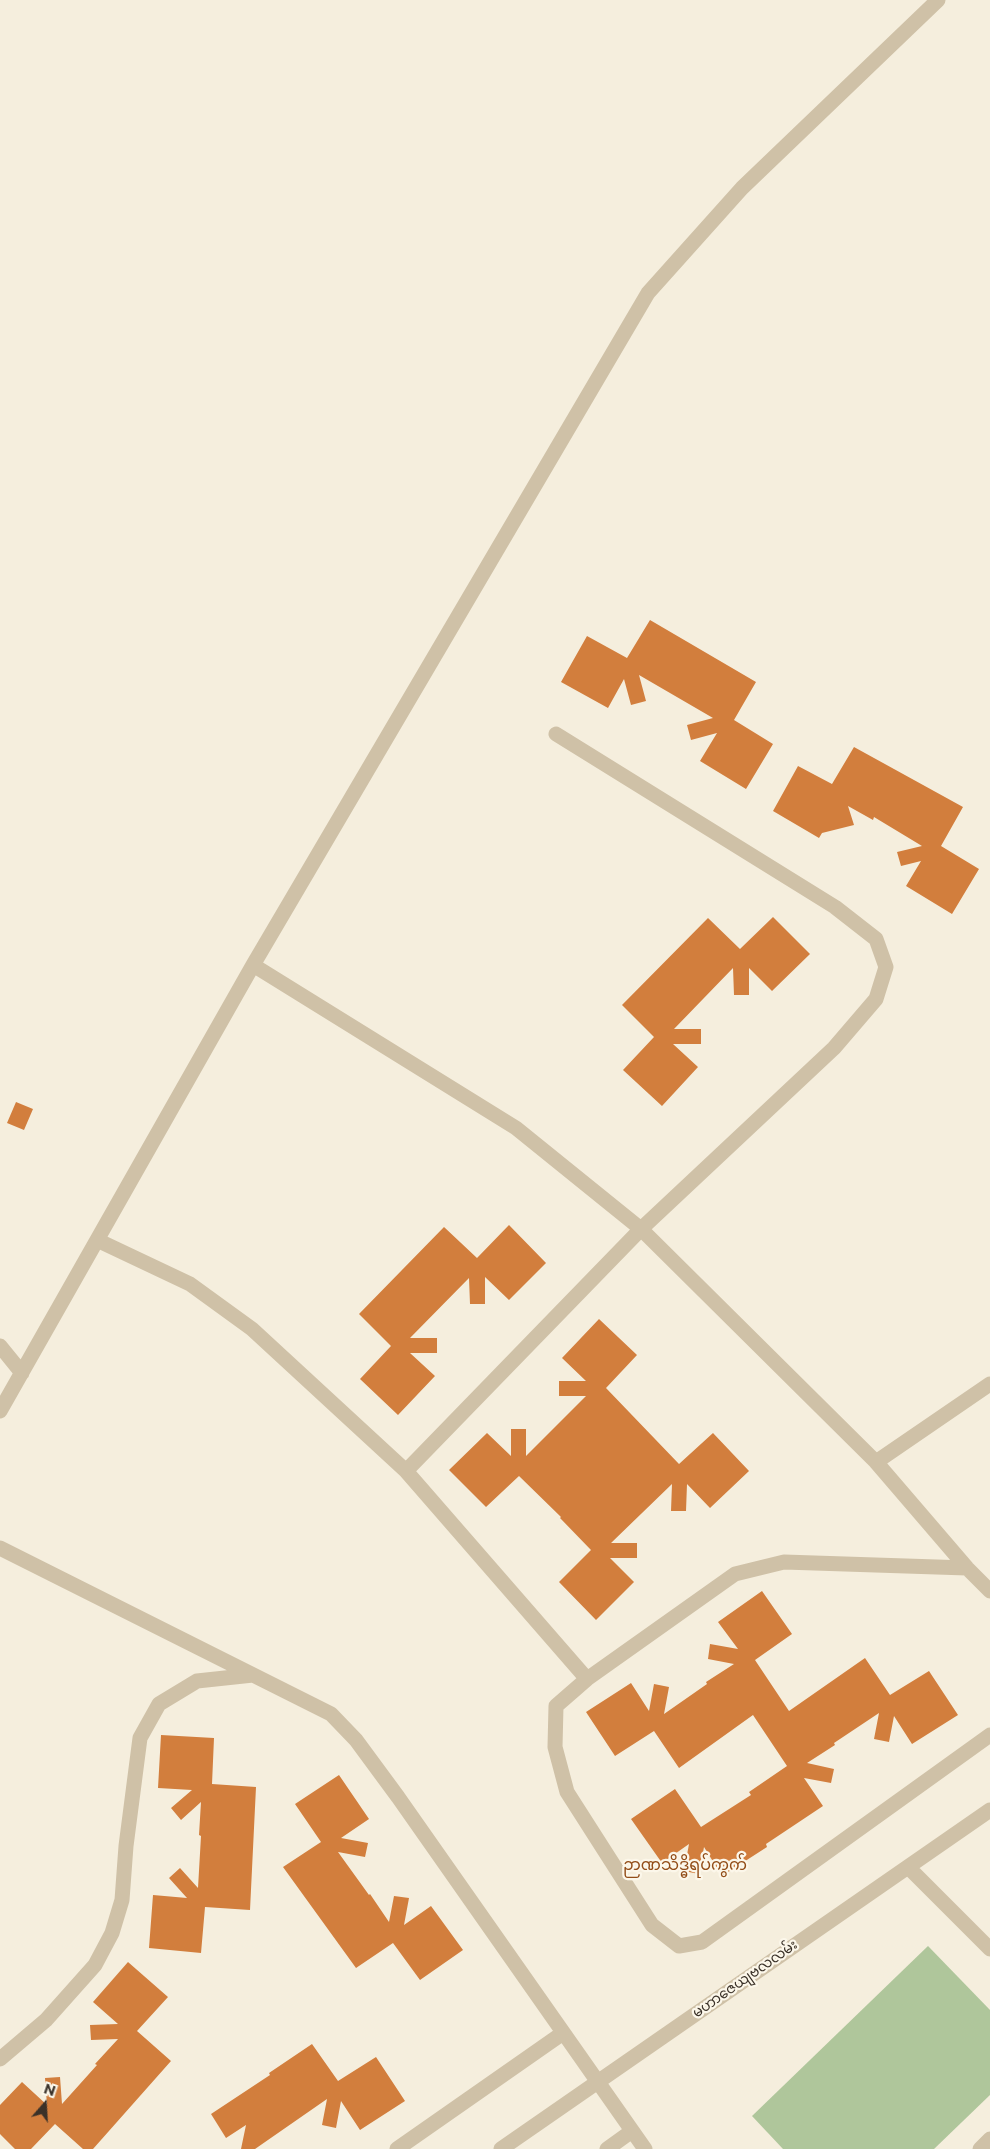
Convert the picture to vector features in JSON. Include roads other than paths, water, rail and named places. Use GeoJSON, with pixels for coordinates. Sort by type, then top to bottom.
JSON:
{"type":"FeatureCollection","features":[{"type":"Feature","properties":{"kind":"street"},"geometry":{"type":"LineString","coordinates":[[0,1411],[254,965],[648,294],[742,188],[938,0]]}},
{"type":"Feature","properties":{"kind":"street"},"geometry":{"type":"LineString","coordinates":[[406,1471],[641,1229],[834,1048],[876,999],[886,967],[876,939],[835,907],[556,734]]}},
{"type":"Feature","properties":{"kind":"street"},"geometry":{"type":"LineString","coordinates":[[254,965],[516,1128],[641,1229],[876,1462],[967,1568],[990,1591]]}},
{"type":"Feature","properties":{"kind":"street"},"geometry":{"type":"LineString","coordinates":[[97,1240],[190,1284],[252,1329],[406,1471],[587,1679]]}},
{"type":"Feature","properties":{"kind":"street"},"geometry":{"type":"LineString","coordinates":[[0,1346],[22,1374]]}},
{"type":"Feature","properties":{"kind":"street"},"geometry":{"type":"LineString","coordinates":[[876,1462],[990,1384]]}},
{"type":"Feature","properties":{"kind":"street"},"geometry":{"type":"LineString","coordinates":[[0,1548],[331,1714],[356,1740],[644,2149]]}},
{"type":"Feature","properties":{"kind":"street"},"geometry":{"type":"LineString","coordinates":[[967,1568],[784,1562],[735,1574],[587,1679],[556,1706],[555,1747],[567,1792],[652,1925],[679,1946],[702,1942],[990,1735]]}},
{"type":"Feature","properties":{"kind":"street"},"geometry":{"type":"LineString","coordinates":[[0,2059],[46,2020],[95,1966],[112,1933],[122,1900],[126,1846],[140,1738],[159,1704],[197,1681],[253,1675]]}},
{"type":"Feature","properties":{"kind":"street","name":"မဟာဇေယျဗလလမ်း"},"geometry":{"type":"LineString","coordinates":[[501,2149],[990,1810]]}},
{"type":"Feature","properties":{"kind":"street"},"geometry":{"type":"LineString","coordinates":[[908,1867],[990,1948]]}},
{"type":"Feature","properties":{"kind":"street"},"geometry":{"type":"LineString","coordinates":[[397,2149],[563,2033]]}},
{"type":"Feature","properties":{"kind":"street"},"geometry":{"type":"LineString","coordinates":[[607,2149],[632,2132]]}},
{"type":"Feature","properties":{"kind":"street"},"geometry":{"type":"LineString","coordinates":[[980,2149],[990,2139]]}},
{"type":"Feature","properties":{"kind":"district","name":"ဉာဏသိဒ္ဓိရပ်ကွက်"},"geometry":{"type":"Point","coordinates":[685,1865]}}]}
